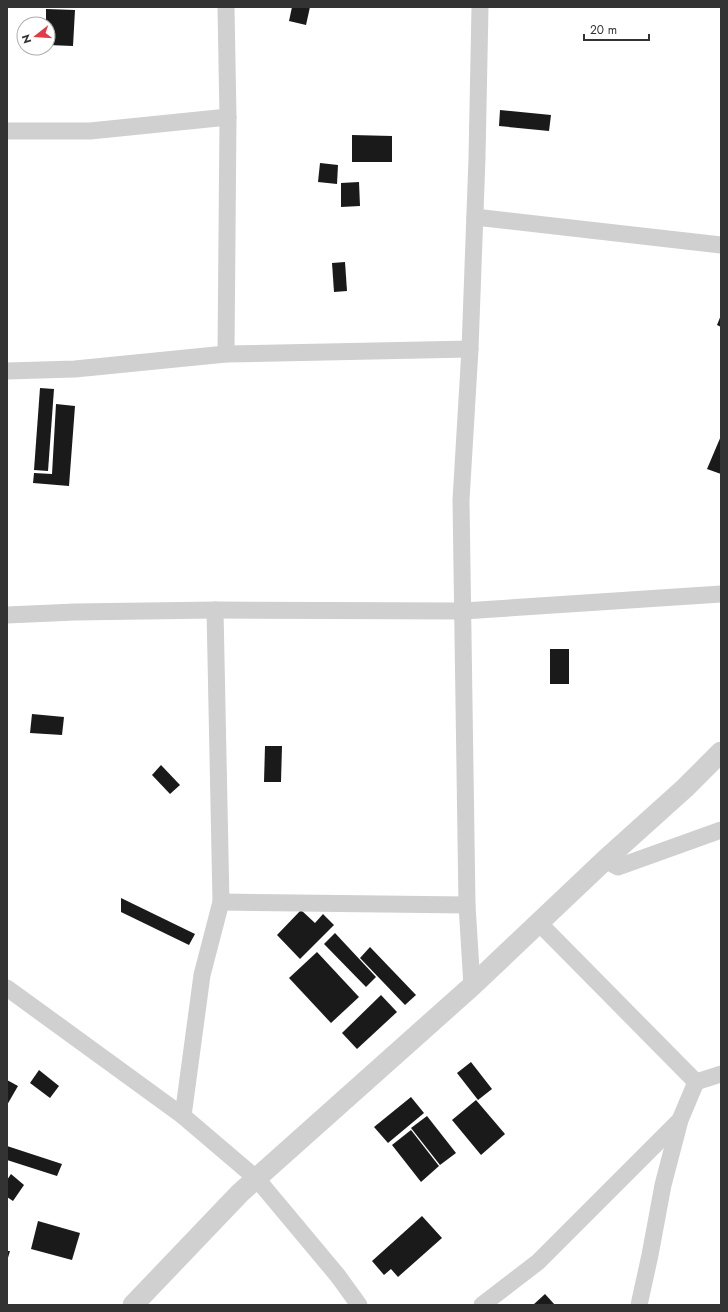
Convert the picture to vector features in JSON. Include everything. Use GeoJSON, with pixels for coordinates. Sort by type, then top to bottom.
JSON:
{"type":"FeatureCollection","features":[{"type":"Feature","properties":{"kind":"street"},"geometry":{"type":"LineString","coordinates":[[226,7],[228,117],[226,354]]}},
{"type":"Feature","properties":{"kind":"street"},"geometry":{"type":"LineString","coordinates":[[472,986],[467,905],[461,500],[470,349],[480,7]]}},
{"type":"Feature","properties":{"kind":"street"},"geometry":{"type":"LineString","coordinates":[[7,131],[90,130],[228,117]]}},
{"type":"Feature","properties":{"kind":"street"},"geometry":{"type":"LineString","coordinates":[[475,217],[721,245]]}},
{"type":"Feature","properties":{"kind":"street"},"geometry":{"type":"LineString","coordinates":[[7,371],[75,369],[226,354],[470,349]]}},
{"type":"Feature","properties":{"kind":"street"},"geometry":{"type":"LineString","coordinates":[[7,615],[75,612],[215,610],[463,611],[721,594]]}},
{"type":"Feature","properties":{"kind":"street"},"geometry":{"type":"LineString","coordinates":[[183,1116],[202,974],[221,902],[215,610]]}},
{"type":"Feature","properties":{"kind":"street"},"geometry":{"type":"LineString","coordinates":[[133,1305],[240,1193],[472,986],[605,860],[685,788],[721,752]]}},
{"type":"Feature","properties":{"kind":"street"},"geometry":{"type":"LineString","coordinates":[[605,860],[618,866],[721,830]]}},
{"type":"Feature","properties":{"kind":"street"},"geometry":{"type":"LineString","coordinates":[[221,902],[467,905]]}},
{"type":"Feature","properties":{"kind":"street"},"geometry":{"type":"LineString","coordinates":[[539,923],[696,1082]]}},
{"type":"Feature","properties":{"kind":"street"},"geometry":{"type":"LineString","coordinates":[[7,988],[183,1116],[257,1179],[338,1276],[359,1305]]}},
{"type":"Feature","properties":{"kind":"street"},"geometry":{"type":"LineString","coordinates":[[639,1305],[663,1185],[680,1120],[696,1082],[721,1074]]}},
{"type":"Feature","properties":{"kind":"street"},"geometry":{"type":"LineString","coordinates":[[482,1305],[538,1262],[680,1120]]}},
{"type":"Feature","properties":{"kind":"building"},"geometry":{"type":"Polygon","coordinates":[[[292,7],[310,7],[306,25],[289,21],[292,7]]]}},
{"type":"Feature","properties":{"kind":"building"},"geometry":{"type":"Polygon","coordinates":[[[46,9],[75,10],[73,46],[56,45],[56,16],[46,16],[46,9]]]}},
{"type":"Feature","properties":{"kind":"building"},"geometry":{"type":"Polygon","coordinates":[[[500,110],[551,115],[549,131],[499,126],[500,110]]]}},
{"type":"Feature","properties":{"kind":"building"},"geometry":{"type":"Polygon","coordinates":[[[352,135],[392,136],[392,162],[352,162],[352,135]]]}},
{"type":"Feature","properties":{"kind":"building"},"geometry":{"type":"Polygon","coordinates":[[[320,163],[338,165],[337,184],[318,182],[320,163]]]}},
{"type":"Feature","properties":{"kind":"building"},"geometry":{"type":"Polygon","coordinates":[[[359,182],[360,206],[341,207],[341,183],[359,182]]]}},
{"type":"Feature","properties":{"kind":"building"},"geometry":{"type":"Polygon","coordinates":[[[345,262],[347,291],[334,292],[332,263],[345,262]]]}},
{"type":"Feature","properties":{"kind":"building"},"geometry":{"type":"Polygon","coordinates":[[[721,315],[721,327],[717,325],[721,315]]]}},
{"type":"Feature","properties":{"kind":"building"},"geometry":{"type":"Polygon","coordinates":[[[40,388],[54,389],[48,471],[34,470],[40,388]]]}},
{"type":"Feature","properties":{"kind":"building"},"geometry":{"type":"Polygon","coordinates":[[[56,404],[75,406],[69,486],[33,483],[34,473],[52,474],[56,404]]]}},
{"type":"Feature","properties":{"kind":"building"},"geometry":{"type":"Polygon","coordinates":[[[721,436],[721,474],[707,469],[721,436]]]}},
{"type":"Feature","properties":{"kind":"building"},"geometry":{"type":"Polygon","coordinates":[[[550,649],[569,649],[569,684],[550,684],[550,649]]]}},
{"type":"Feature","properties":{"kind":"building"},"geometry":{"type":"Polygon","coordinates":[[[32,714],[64,717],[62,735],[30,733],[32,714]]]}},
{"type":"Feature","properties":{"kind":"building"},"geometry":{"type":"Polygon","coordinates":[[[265,746],[282,746],[281,782],[264,782],[265,746]]]}},
{"type":"Feature","properties":{"kind":"building"},"geometry":{"type":"Polygon","coordinates":[[[161,765],[180,785],[170,794],[152,775],[161,765]]]}},
{"type":"Feature","properties":{"kind":"building"},"geometry":{"type":"Polygon","coordinates":[[[121,898],[195,934],[189,945],[121,912],[121,898]]]}},
{"type":"Feature","properties":{"kind":"building"},"geometry":{"type":"Polygon","coordinates":[[[301,910],[315,923],[323,914],[334,925],[300,959],[277,935],[301,910]]]}},
{"type":"Feature","properties":{"kind":"building"},"geometry":{"type":"Polygon","coordinates":[[[335,933],[376,977],[366,987],[324,944],[335,933]]]}},
{"type":"Feature","properties":{"kind":"building"},"geometry":{"type":"Polygon","coordinates":[[[370,947],[416,995],[405,1005],[360,958],[370,947]]]}},
{"type":"Feature","properties":{"kind":"building"},"geometry":{"type":"Polygon","coordinates":[[[317,952],[359,997],[331,1023],[289,978],[317,952]]]}},
{"type":"Feature","properties":{"kind":"building"},"geometry":{"type":"Polygon","coordinates":[[[381,995],[397,1012],[357,1049],[342,1033],[381,995]]]}},
{"type":"Feature","properties":{"kind":"building"},"geometry":{"type":"Polygon","coordinates":[[[471,1062],[492,1089],[478,1100],[457,1073],[471,1062]]]}},
{"type":"Feature","properties":{"kind":"building"},"geometry":{"type":"Polygon","coordinates":[[[39,1070],[59,1086],[50,1098],[30,1083],[39,1070]]]}},
{"type":"Feature","properties":{"kind":"building"},"geometry":{"type":"Polygon","coordinates":[[[7,1080],[18,1086],[7,1105],[7,1080]]]}},
{"type":"Feature","properties":{"kind":"building"},"geometry":{"type":"Polygon","coordinates":[[[411,1097],[424,1113],[388,1143],[374,1127],[411,1097]]]}},
{"type":"Feature","properties":{"kind":"building"},"geometry":{"type":"Polygon","coordinates":[[[476,1100],[505,1134],[481,1155],[452,1120],[476,1100]]]}},
{"type":"Feature","properties":{"kind":"building"},"geometry":{"type":"Polygon","coordinates":[[[427,1116],[456,1153],[440,1165],[411,1128],[427,1116]]]}},
{"type":"Feature","properties":{"kind":"building"},"geometry":{"type":"Polygon","coordinates":[[[411,1130],[439,1166],[421,1182],[392,1145],[411,1130]]]}},
{"type":"Feature","properties":{"kind":"building"},"geometry":{"type":"Polygon","coordinates":[[[7,1146],[62,1164],[57,1176],[7,1160],[7,1146]]]}},
{"type":"Feature","properties":{"kind":"building"},"geometry":{"type":"Polygon","coordinates":[[[11,1174],[24,1185],[13,1201],[7,1197],[7,1180],[11,1174]]]}},
{"type":"Feature","properties":{"kind":"building"},"geometry":{"type":"Polygon","coordinates":[[[422,1216],[442,1238],[398,1277],[391,1269],[384,1275],[372,1261],[422,1216]]]}},
{"type":"Feature","properties":{"kind":"building"},"geometry":{"type":"Polygon","coordinates":[[[38,1221],[80,1233],[72,1260],[31,1249],[38,1221]]]}},
{"type":"Feature","properties":{"kind":"building"},"geometry":{"type":"Polygon","coordinates":[[[7,1251],[10,1251],[7,1261],[7,1251]]]}},
{"type":"Feature","properties":{"kind":"building"},"geometry":{"type":"Polygon","coordinates":[[[545,1294],[555,1305],[533,1305],[545,1294]]]}}]}
